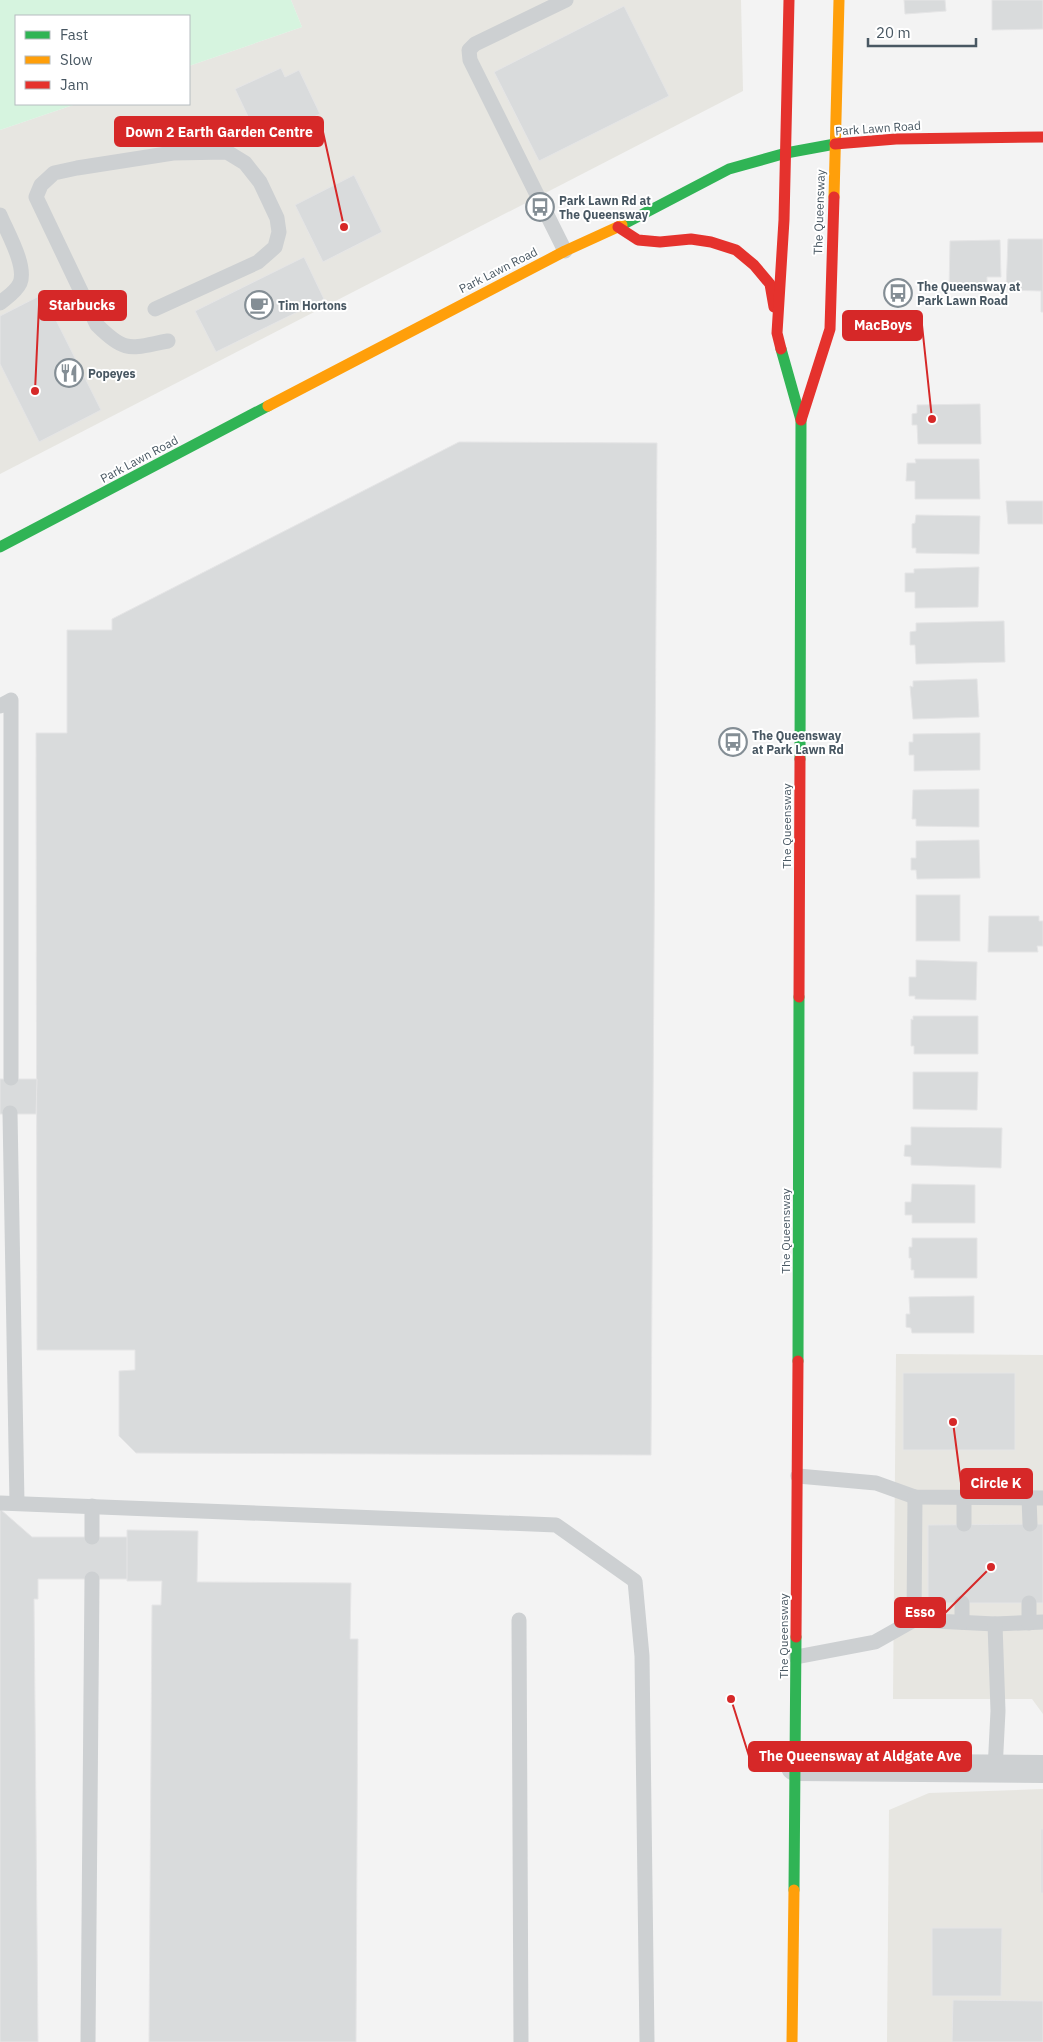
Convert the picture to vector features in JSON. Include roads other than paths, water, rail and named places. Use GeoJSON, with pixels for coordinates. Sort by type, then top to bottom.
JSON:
{"type":"FeatureCollection","features":[{"type":"Feature","properties":{"kind":"main road","name":"The Queensway"},"geometry":{"type":"LineString","coordinates":[[790,0],[784,220],[777,333],[801,420],[798,1476],[792,2042]]}},
{"type":"Feature","properties":{"kind":"main road","name":"The Queensway"},"geometry":{"type":"LineString","coordinates":[[801,420],[830,329],[839,0]]}},
{"type":"Feature","properties":{"kind":"main road","name":"Park Lawn Road"},"geometry":{"type":"LineString","coordinates":[[0,547],[565,251],[729,169],[786,153],[835,144],[896,139],[1043,137]]}},
{"type":"Feature","properties":{"kind":"main road"},"geometry":{"type":"LineString","coordinates":[[618,226],[638,240],[660,242],[691,239],[702,240],[736,250],[754,265],[770,284],[777,333]]}},
{"type":"Feature","properties":{"kind":"street"},"geometry":{"type":"LineString","coordinates":[[795,1767],[1043,1770]]}},
{"type":"Feature","properties":{"kind":"lane"},"geometry":{"type":"LineString","coordinates":[[565,251],[470,60],[469,50],[475,44],[566,0]]}},
{"type":"Feature","properties":{"kind":"lane"},"geometry":{"type":"LineString","coordinates":[[155,309],[258,262],[275,247],[280,232],[277,218],[260,182],[245,163],[227,152],[173,152],[77,168],[54,174],[41,185],[36,197],[97,325],[112,340],[130,348],[168,341]]}},
{"type":"Feature","properties":{"kind":"lane"},"geometry":{"type":"LineString","coordinates":[[0,215],[22,268],[20,282],[16,290],[0,303]]}},
{"type":"Feature","properties":{"kind":"lane"},"geometry":{"type":"LineString","coordinates":[[0,706],[11,700],[10,1078]]}},
{"type":"Feature","properties":{"kind":"lane"},"geometry":{"type":"LineString","coordinates":[[10,1113],[17,1503]]}},
{"type":"Feature","properties":{"kind":"lane"},"geometry":{"type":"LineString","coordinates":[[798,1476],[876,1483],[915,1496],[1036,1498],[1030,1524]]}},
{"type":"Feature","properties":{"kind":"lane"},"geometry":{"type":"LineString","coordinates":[[914,1620],[915,1496]]}},
{"type":"Feature","properties":{"kind":"lane"},"geometry":{"type":"LineString","coordinates":[[964,1498],[964,1524]]}},
{"type":"Feature","properties":{"kind":"lane"},"geometry":{"type":"LineString","coordinates":[[0,1503],[556,1525],[635,1581],[642,1656],[647,2042]]}},
{"type":"Feature","properties":{"kind":"lane"},"geometry":{"type":"LineString","coordinates":[[92,1506],[92,1538]]}},
{"type":"Feature","properties":{"kind":"lane"},"geometry":{"type":"LineString","coordinates":[[88,2042],[92,1579]]}},
{"type":"Feature","properties":{"kind":"lane"},"geometry":{"type":"LineString","coordinates":[[962,1603],[962,1622]]}},
{"type":"Feature","properties":{"kind":"lane"},"geometry":{"type":"LineString","coordinates":[[796,1657],[875,1642],[914,1620],[995,1624],[1036,1622],[1029,1603]]}},
{"type":"Feature","properties":{"kind":"lane"},"geometry":{"type":"LineString","coordinates":[[520,1620],[521,2042]]}},
{"type":"Feature","properties":{"kind":"lane"},"geometry":{"type":"LineString","coordinates":[[995,1624],[998,1711],[995,1770]]}},
{"type":"Feature","properties":{"kind":"place","name":"Park Lawn Rd at The Queensway"},"geometry":{"type":"Point","coordinates":[540,207]}},
{"type":"Feature","properties":{"kind":"place","name":"Down 2 Earth Garden Centre"},"geometry":{"type":"Point","coordinates":[344,227]}},
{"type":"Feature","properties":{"kind":"place","name":"The Queensway at Park Lawn Road"},"geometry":{"type":"Point","coordinates":[898,293]}},
{"type":"Feature","properties":{"kind":"place","name":"Tim Hortons"},"geometry":{"type":"Point","coordinates":[259,305]}},
{"type":"Feature","properties":{"kind":"place","name":"Popeyes"},"geometry":{"type":"Point","coordinates":[69,373]}},
{"type":"Feature","properties":{"kind":"place","name":"Starbucks"},"geometry":{"type":"Point","coordinates":[35,391]}},
{"type":"Feature","properties":{"kind":"place","name":"MacBoys"},"geometry":{"type":"Point","coordinates":[932,419]}},
{"type":"Feature","properties":{"kind":"place","name":"The Queensway at Park Lawn Rd"},"geometry":{"type":"Point","coordinates":[733,742]}},
{"type":"Feature","properties":{"kind":"place","name":"Circle K"},"geometry":{"type":"Point","coordinates":[953,1422]}},
{"type":"Feature","properties":{"kind":"place","name":"Esso"},"geometry":{"type":"Point","coordinates":[991,1567]}},
{"type":"Feature","properties":{"kind":"place","name":"The Queensway at Aldgate Ave"},"geometry":{"type":"Point","coordinates":[731,1699]}}]}
